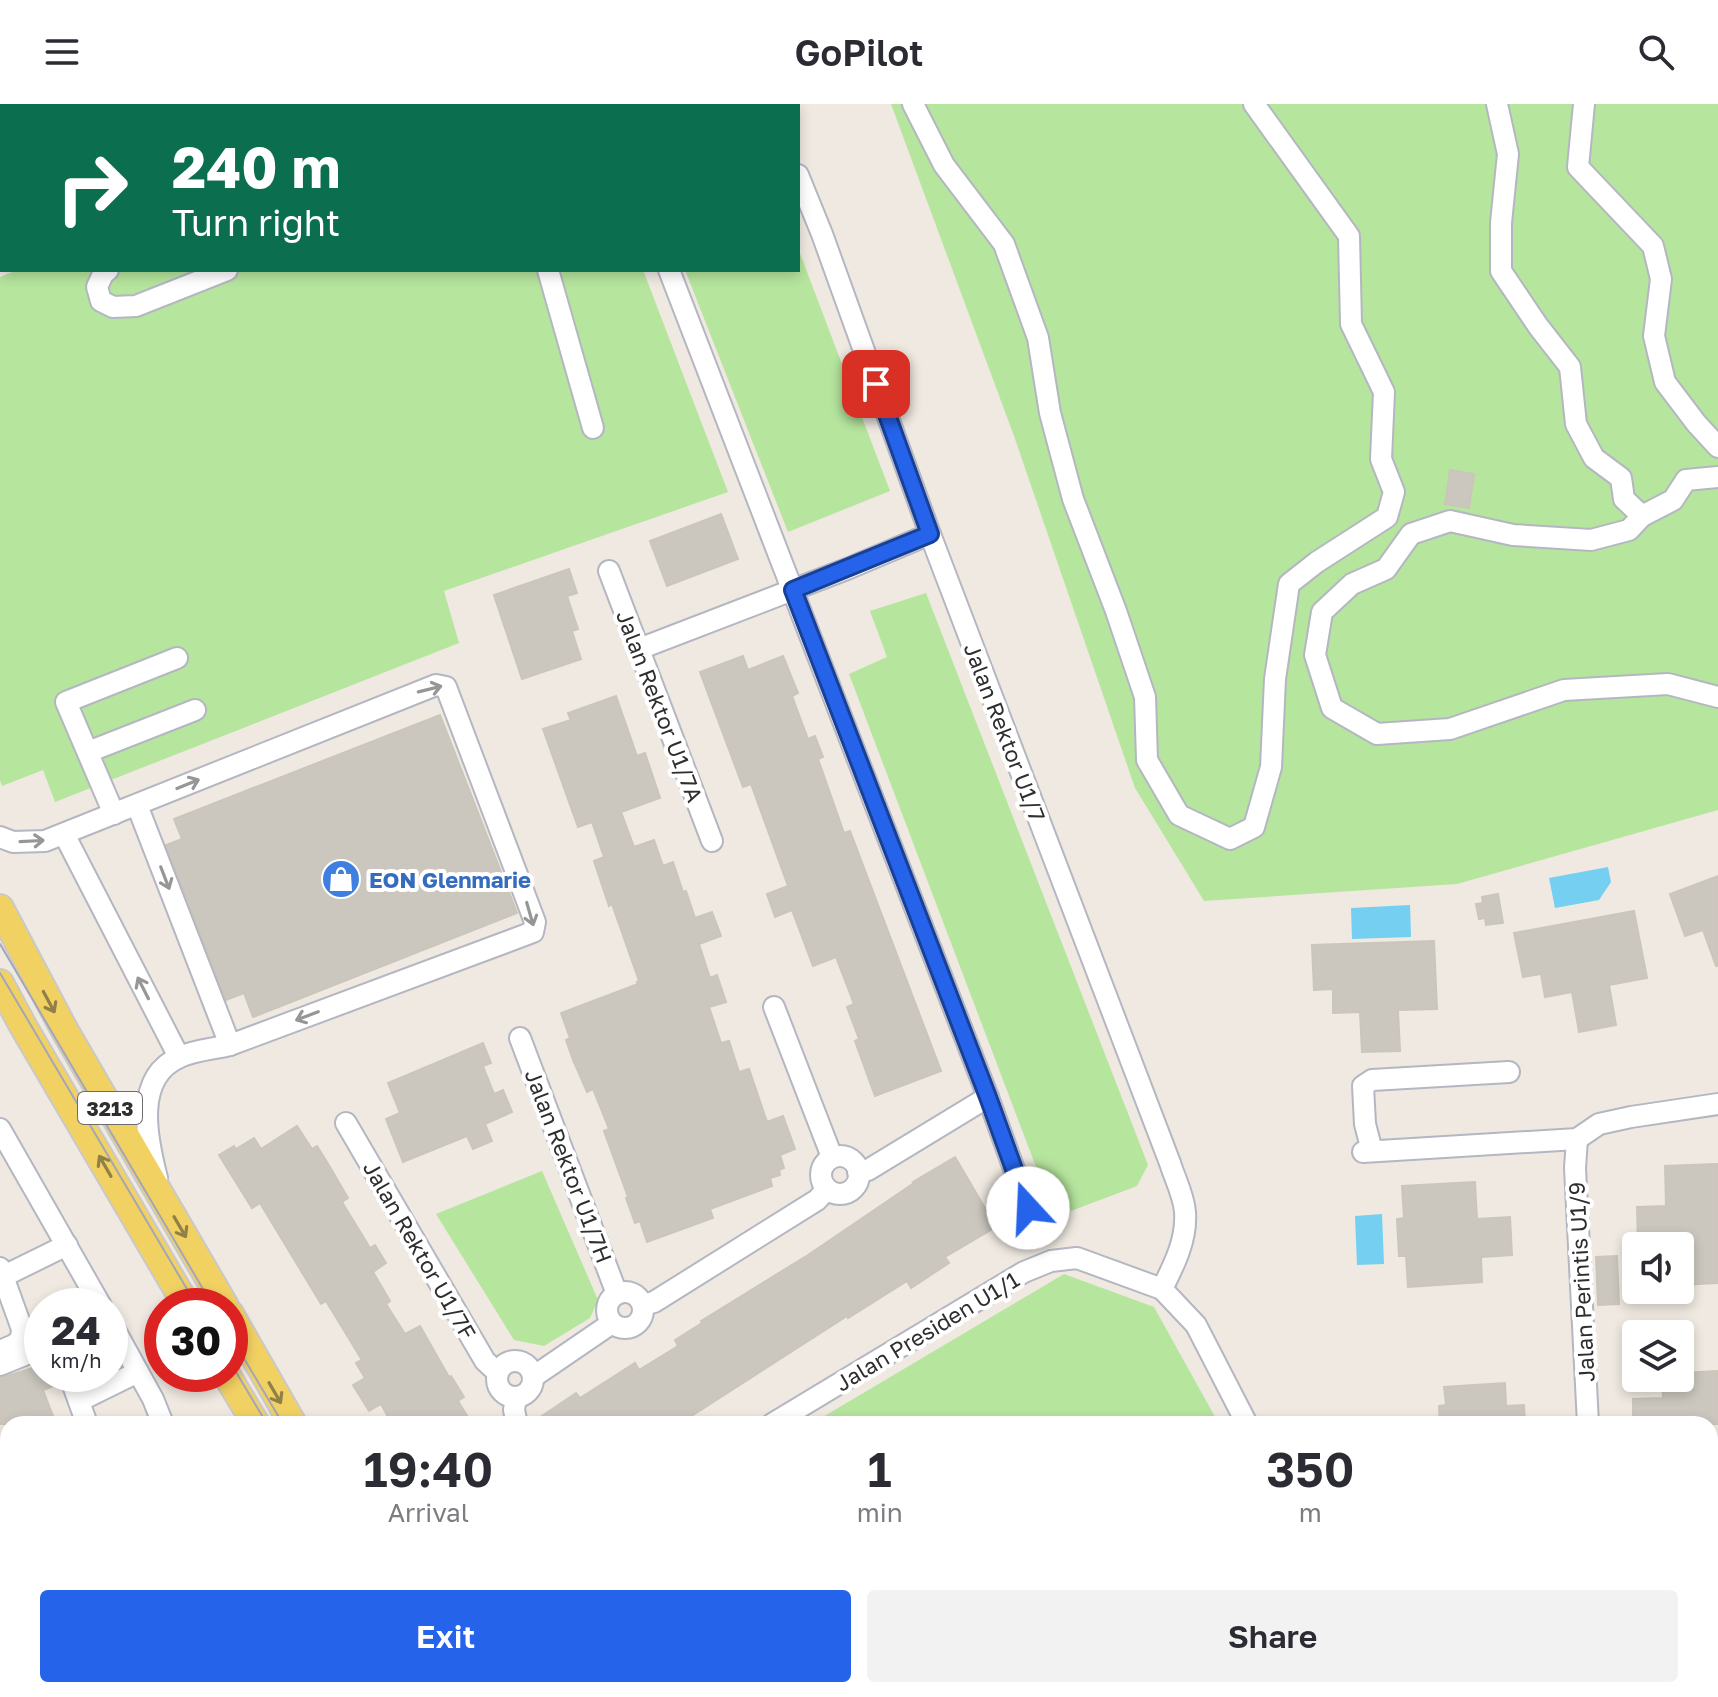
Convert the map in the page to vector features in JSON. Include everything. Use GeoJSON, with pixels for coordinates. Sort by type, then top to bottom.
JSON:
{"type":"FeatureCollection","features":[{"type":"Feature","properties":{"kind":"main road","name":"3213"},"geometry":{"type":"LineString","coordinates":[[0,908],[65,1031],[215,1288]]}},
{"type":"Feature","properties":{"kind":"main road"},"geometry":{"type":"LineString","coordinates":[[0,917],[21,948]]}},
{"type":"Feature","properties":{"kind":"main road","name":"3213"},"geometry":{"type":"LineString","coordinates":[[0,983],[176,1288]]}},
{"type":"Feature","properties":{"kind":"main road"},"geometry":{"type":"LineString","coordinates":[[248,1345],[288,1416]]}},
{"type":"Feature","properties":{"kind":"main road"},"geometry":{"type":"LineString","coordinates":[[237,1392],[251,1416]]}},
{"type":"Feature","properties":{"kind":"street"},"geometry":{"type":"LineString","coordinates":[[913,104],[944,165],[1004,244],[1038,338],[1050,413],[1073,499],[1145,697],[1147,760],[1179,815],[1230,839],[1254,827],[1271,767],[1275,679],[1289,584],[1387,517],[1394,492],[1381,459],[1384,392],[1351,324],[1349,236],[1254,104]]}},
{"type":"Feature","properties":{"kind":"street"},"geometry":{"type":"LineString","coordinates":[[1497,104],[1508,154],[1501,223],[1501,271],[1570,367],[1576,424],[1594,458],[1621,478],[1624,499],[1642,516]]}},
{"type":"Feature","properties":{"kind":"street"},"geometry":{"type":"LineString","coordinates":[[1584,104],[1578,167],[1653,246],[1661,279],[1654,336],[1665,382],[1718,447]]}},
{"type":"Feature","properties":{"kind":"street","name":"Jalan Rektor U1/7"},"geometry":{"type":"LineString","coordinates":[[800,180],[930,534],[1170,1163],[1185,1211],[1178,1259],[1162,1289]]}},
{"type":"Feature","properties":{"kind":"street"},"geometry":{"type":"LineString","coordinates":[[106,272],[97,287],[101,301],[113,307],[136,306],[222,272]]}},
{"type":"Feature","properties":{"kind":"street"},"geometry":{"type":"LineString","coordinates":[[549,272],[593,428]]}},
{"type":"Feature","properties":{"kind":"street"},"geometry":{"type":"LineString","coordinates":[[670,272],[1028,1208]]}},
{"type":"Feature","properties":{"kind":"street"},"geometry":{"type":"LineString","coordinates":[[1718,477],[1686,480],[1673,500],[1642,516],[1629,530],[1591,540],[1513,535],[1450,521],[1411,534],[1386,569],[1352,584],[1322,612],[1315,655],[1332,708],[1377,734],[1450,729],[1564,690],[1668,684],[1718,697]]}},
{"type":"Feature","properties":{"kind":"street"},"geometry":{"type":"LineString","coordinates":[[639,649],[930,534]]}},
{"type":"Feature","properties":{"kind":"street","name":"Jalan Rektor U1/7A"},"geometry":{"type":"LineString","coordinates":[[609,571],[712,841]]}},
{"type":"Feature","properties":{"kind":"street"},"geometry":{"type":"LineString","coordinates":[[114,814],[66,702],[177,658]]}},
{"type":"Feature","properties":{"kind":"street"},"geometry":{"type":"LineString","coordinates":[[0,837],[13,842],[45,841],[436,685],[446,687],[535,922],[533,932],[230,1045],[179,1057],[163,1070],[149,1091],[149,1145],[161,1193]]}},
{"type":"Feature","properties":{"kind":"street"},"geometry":{"type":"LineString","coordinates":[[88,752],[195,710]]}},
{"type":"Feature","properties":{"kind":"street"},"geometry":{"type":"LineString","coordinates":[[137,805],[230,1045]]}},
{"type":"Feature","properties":{"kind":"street"},"geometry":{"type":"LineString","coordinates":[[64,834],[179,1057]]}},
{"type":"Feature","properties":{"kind":"street"},"geometry":{"type":"LineString","coordinates":[[774,1007],[832,1157]]}},
{"type":"Feature","properties":{"kind":"street","name":"Jalan Rektor U1/7H"},"geometry":{"type":"LineString","coordinates":[[520,1038],[617,1294]]}},
{"type":"Feature","properties":{"kind":"street"},"geometry":{"type":"LineString","coordinates":[[1509,1072],[1372,1080],[1363,1086],[1367,1152],[1577,1139],[1599,1124],[1718,1104]]}},
{"type":"Feature","properties":{"kind":"street"},"geometry":{"type":"LineString","coordinates":[[858,1172],[868,1170],[988,1097]]}},
{"type":"Feature","properties":{"kind":"street","name":"Jalan Rektor U1/7F"},"geometry":{"type":"LineString","coordinates":[[346,1123],[485,1361],[498,1373]]}},
{"type":"Feature","properties":{"kind":"street"},"geometry":{"type":"LineString","coordinates":[[1,1135],[91,1288]]}},
{"type":"Feature","properties":{"kind":"street","name":"Jalan Perintis U1/9"},"geometry":{"type":"LineString","coordinates":[[1577,1139],[1575,1168],[1588,1416]]}},
{"type":"Feature","properties":{"kind":"street"},"geometry":{"type":"LineString","coordinates":[[844,1156],[857,1166],[857,1183],[849,1192],[837,1194],[823,1184],[821,1171],[832,1157],[844,1156]]}},
{"type":"Feature","properties":{"kind":"street"},"geometry":{"type":"LineString","coordinates":[[643,1305],[654,1302],[692,1279],[817,1200],[827,1189]]}},
{"type":"Feature","properties":{"kind":"street"},"geometry":{"type":"LineString","coordinates":[[0,1351],[21,1339],[22,1329],[2,1272],[67,1245]]}},
{"type":"Feature","properties":{"kind":"street","name":"Jalan Presiden U1/1"},"geometry":{"type":"LineString","coordinates":[[785,1416],[1024,1272],[1051,1261],[1077,1258],[1162,1289],[1196,1325],[1243,1416]]}},
{"type":"Feature","properties":{"kind":"street"},"geometry":{"type":"LineString","coordinates":[[632,1293],[643,1305],[642,1317],[634,1326],[623,1328],[609,1318],[607,1307],[617,1294],[632,1293]]}},
{"type":"Feature","properties":{"kind":"street"},"geometry":{"type":"LineString","coordinates":[[533,1377],[612,1323]]}},
{"type":"Feature","properties":{"kind":"street"},"geometry":{"type":"LineString","coordinates":[[128,1354],[160,1416]]}},
{"type":"Feature","properties":{"kind":"street"},"geometry":{"type":"LineString","coordinates":[[0,1365],[24,1355]]}},
{"type":"Feature","properties":{"kind":"street"},"geometry":{"type":"LineString","coordinates":[[517,1361],[528,1366],[533,1377],[531,1389],[510,1397],[500,1390],[496,1379],[498,1373],[505,1363],[517,1361]]}},
{"type":"Feature","properties":{"kind":"street"},"geometry":{"type":"LineString","coordinates":[[79,1401],[138,1372]]}},
{"type":"Feature","properties":{"kind":"street"},"geometry":{"type":"LineString","coordinates":[[76,1392],[84,1416]]}},
{"type":"Feature","properties":{"kind":"street"},"geometry":{"type":"LineString","coordinates":[[515,1416],[516,1397]]}},
{"type":"Feature","properties":{"kind":"green space"},"geometry":{"type":"Polygon","coordinates":[[[891,104],[1718,104],[1718,810],[1457,884],[1204,901],[1135,788],[1014,436],[891,104]]]}},
{"type":"Feature","properties":{"kind":"green space"},"geometry":{"type":"Polygon","coordinates":[[[800,253],[890,491],[788,532],[686,272],[800,272],[800,253]]]}},
{"type":"Feature","properties":{"kind":"green space"},"geometry":{"type":"Polygon","coordinates":[[[13,272],[644,272],[728,492],[444,591],[459,643],[55,802],[43,770],[2,786],[0,780],[0,277],[13,272]]]}},
{"type":"Feature","properties":{"kind":"green space"},"geometry":{"type":"Polygon","coordinates":[[[926,593],[1148,1165],[1137,1186],[1055,1217],[849,674],[887,657],[870,611],[926,593]]]}},
{"type":"Feature","properties":{"kind":"green space"},"geometry":{"type":"Polygon","coordinates":[[[542,1171],[598,1300],[590,1318],[544,1346],[514,1340],[436,1214],[542,1171]]]}},
{"type":"Feature","properties":{"kind":"green space"},"geometry":{"type":"Polygon","coordinates":[[[1064,1274],[1154,1307],[1215,1416],[824,1416],[1064,1274]]]}},
{"type":"Feature","properties":{"kind":"water"},"geometry":{"type":"Polygon","coordinates":[[[1608,867],[1611,882],[1599,900],[1555,908],[1549,878],[1608,867]]]}},
{"type":"Feature","properties":{"kind":"water"},"geometry":{"type":"Polygon","coordinates":[[[1410,905],[1411,937],[1352,939],[1351,908],[1410,905]]]}},
{"type":"Feature","properties":{"kind":"water"},"geometry":{"type":"Polygon","coordinates":[[[1382,1214],[1384,1264],[1357,1265],[1355,1216],[1382,1214]]]}},
{"type":"Feature","properties":{"kind":"building"},"geometry":{"type":"Polygon","coordinates":[[[1450,470],[1474,474],[1469,508],[1445,504],[1450,470]]]}},
{"type":"Feature","properties":{"kind":"building"},"geometry":{"type":"Polygon","coordinates":[[[721,514],[738,559],[667,586],[650,541],[721,514]]]}},
{"type":"Feature","properties":{"kind":"building"},"geometry":{"type":"Polygon","coordinates":[[[569,569],[577,593],[567,596],[578,629],[572,631],[581,659],[522,679],[494,595],[569,569]]]}},
{"type":"Feature","properties":{"kind":"building"},"geometry":{"type":"Polygon","coordinates":[[[743,656],[748,670],[783,656],[798,693],[792,696],[808,739],[815,736],[823,757],[818,759],[844,833],[850,831],[941,1071],[875,1096],[855,1041],[859,1039],[847,1007],[854,1004],[836,957],[813,966],[792,910],[775,917],[767,894],[788,886],[751,784],[743,787],[700,672],[743,656]]]}},
{"type":"Feature","properties":{"kind":"building"},"geometry":{"type":"Polygon","coordinates":[[[616,696],[637,756],[645,753],[660,798],[621,812],[634,847],[654,840],[663,866],[673,862],[695,918],[712,912],[721,936],[699,944],[710,978],[717,975],[726,1002],[709,1007],[721,1043],[729,1041],[739,1072],[749,1069],[767,1122],[783,1116],[795,1149],[780,1155],[784,1168],[779,1170],[780,1175],[770,1178],[772,1186],[710,1209],[713,1218],[647,1242],[640,1221],[635,1223],[626,1198],[604,1131],[609,1129],[593,1089],[587,1092],[573,1060],[566,1040],[570,1038],[561,1013],[639,981],[594,861],[604,857],[592,822],[578,827],[543,729],[571,720],[568,713],[616,696]]]}},
{"type":"Feature","properties":{"kind":"building","name":"EON Glenmarie"},"geometry":{"type":"Polygon","coordinates":[[[440,715],[517,913],[253,1017],[244,993],[226,1000],[166,845],[182,839],[174,819],[440,715]]]}},
{"type":"Feature","properties":{"kind":"building"},"geometry":{"type":"Polygon","coordinates":[[[1718,876],[1716,966],[1703,930],[1685,936],[1670,894],[1718,876]]]}},
{"type":"Feature","properties":{"kind":"building"},"geometry":{"type":"Polygon","coordinates":[[[1498,894],[1503,923],[1486,925],[1485,918],[1479,919],[1476,904],[1483,903],[1482,897],[1498,894]]]}},
{"type":"Feature","properties":{"kind":"building"},"geometry":{"type":"Polygon","coordinates":[[[1634,911],[1647,978],[1609,985],[1616,1025],[1579,1032],[1572,992],[1545,997],[1541,974],[1523,977],[1514,933],[1634,911]]]}},
{"type":"Feature","properties":{"kind":"building"},"geometry":{"type":"Polygon","coordinates":[[[1434,941],[1437,1009],[1398,1010],[1400,1051],[1362,1052],[1360,1012],[1333,1013],[1333,989],[1314,990],[1312,945],[1434,941]]]}},
{"type":"Feature","properties":{"kind":"building"},"geometry":{"type":"Polygon","coordinates":[[[483,1043],[491,1063],[483,1066],[494,1094],[503,1090],[512,1112],[485,1124],[492,1141],[473,1149],[467,1136],[403,1162],[386,1119],[400,1113],[388,1083],[483,1043]]]}},
{"type":"Feature","properties":{"kind":"building"},"geometry":{"type":"Polygon","coordinates":[[[297,1126],[312,1149],[317,1146],[348,1198],[342,1202],[370,1248],[375,1245],[386,1263],[373,1272],[390,1301],[386,1304],[405,1334],[420,1326],[464,1397],[458,1401],[467,1416],[388,1416],[381,1404],[369,1411],[353,1385],[365,1378],[356,1363],[362,1360],[326,1301],[321,1304],[260,1203],[252,1208],[219,1155],[254,1138],[261,1149],[297,1126]]]}},
{"type":"Feature","properties":{"kind":"building"},"geometry":{"type":"Polygon","coordinates":[[[955,1157],[996,1227],[945,1257],[949,1263],[911,1288],[907,1281],[691,1416],[542,1416],[576,1393],[580,1398],[635,1363],[639,1370],[678,1346],[675,1340],[701,1321],[808,1255],[913,1182],[955,1157]]]}},
{"type":"Feature","properties":{"kind":"building"},"geometry":{"type":"Polygon","coordinates":[[[1718,1164],[1718,1283],[1694,1284],[1694,1232],[1638,1232],[1637,1207],[1666,1206],[1665,1166],[1718,1164]]]}},
{"type":"Feature","properties":{"kind":"building"},"geometry":{"type":"Polygon","coordinates":[[[1475,1182],[1477,1219],[1510,1217],[1512,1255],[1481,1257],[1482,1282],[1408,1287],[1406,1256],[1399,1256],[1397,1219],[1404,1218],[1402,1186],[1475,1182]]]}},
{"type":"Feature","properties":{"kind":"building"},"geometry":{"type":"Polygon","coordinates":[[[1617,1256],[1619,1304],[1598,1305],[1596,1257],[1617,1256]]]}},
{"type":"Feature","properties":{"kind":"building"},"geometry":{"type":"Polygon","coordinates":[[[24,1371],[24,1392],[44,1392],[53,1416],[0,1416],[0,1378],[24,1371]]]}},
{"type":"Feature","properties":{"kind":"building"},"geometry":{"type":"Polygon","coordinates":[[[1718,1371],[1718,1416],[1633,1416],[1633,1399],[1663,1398],[1663,1392],[1694,1392],[1694,1372],[1718,1371]]]}},
{"type":"Feature","properties":{"kind":"building"},"geometry":{"type":"Polygon","coordinates":[[[1505,1383],[1506,1406],[1524,1405],[1525,1416],[1440,1416],[1439,1406],[1446,1405],[1444,1387],[1505,1383]]]}},
{"type":"Feature","properties":{"kind":"tram line"},"geometry":{"type":"LineString","coordinates":[[0,944],[202,1288]]}},
{"type":"Feature","properties":{"kind":"tram line"},"geometry":{"type":"LineString","coordinates":[[0,973],[186,1288]]}},
{"type":"Feature","properties":{"kind":"tram line"},"geometry":{"type":"LineString","coordinates":[[248,1365],[278,1416]]}},
{"type":"Feature","properties":{"kind":"tram line"},"geometry":{"type":"LineString","coordinates":[[248,1392],[262,1416]]}},
{"type":"Feature","properties":{"kind":"place","name":"EON Glenmarie"},"geometry":{"type":"Point","coordinates":[341,879]}},
{"type":"Feature","properties":{"kind":"route"},"geometry":{"type":"LineString","coordinates":[[876,384],[930,534],[793,590],[1028,1208]]}}]}
